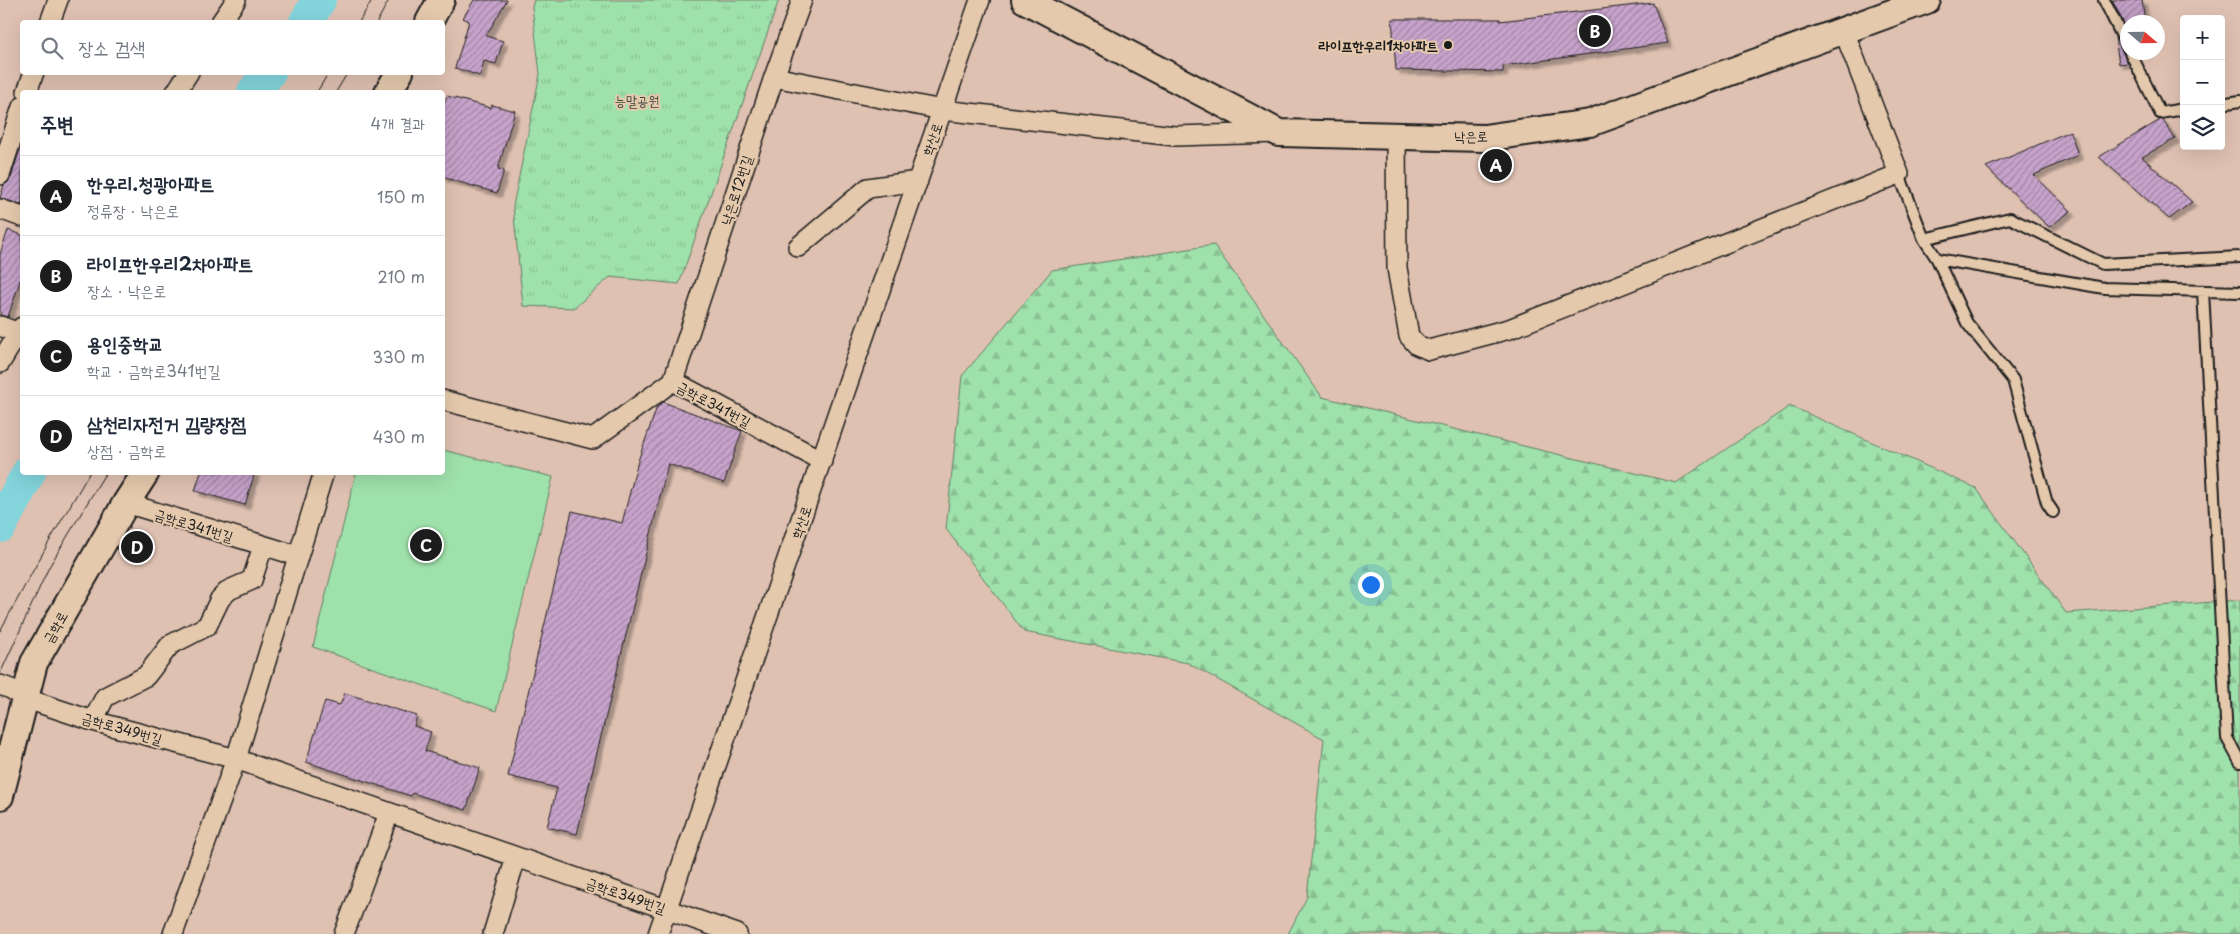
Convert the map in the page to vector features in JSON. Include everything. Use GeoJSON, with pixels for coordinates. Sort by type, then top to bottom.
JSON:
{"type":"FeatureCollection","features":[{"type":"Feature","properties":{"kind":"main road"},"geometry":{"type":"LineString","coordinates":[[430,20],[441,0]]}},
{"type":"Feature","properties":{"kind":"main road","name":"낙은로"},"geometry":{"type":"LineString","coordinates":[[1025,0],[1279,133],[1484,138],[1590,123],[1927,0]]}},
{"type":"Feature","properties":{"kind":"main road"},"geometry":{"type":"LineString","coordinates":[[389,90],[398,75]]}},
{"type":"Feature","properties":{"kind":"main road","name":"금학로"},"geometry":{"type":"LineString","coordinates":[[0,796],[12,690],[34,663],[144,475]]}},
{"type":"Feature","properties":{"kind":"street"},"geometry":{"type":"LineString","coordinates":[[51,20],[58,0]]}},
{"type":"Feature","properties":{"kind":"street"},"geometry":{"type":"LineString","coordinates":[[222,20],[236,0]]}},
{"type":"Feature","properties":{"kind":"street","name":"낙은로12번길"},"geometry":{"type":"LineString","coordinates":[[673,381],[774,77],[802,0]]}},
{"type":"Feature","properties":{"kind":"street","name":"학산로"},"geometry":{"type":"LineString","coordinates":[[658,934],[980,0]]}},
{"type":"Feature","properties":{"kind":"street"},"geometry":{"type":"LineString","coordinates":[[1396,136],[1397,268],[1410,336],[1417,345],[1429,350],[1509,329],[1899,174],[1844,30]]}},
{"type":"Feature","properties":{"kind":"street"},"geometry":{"type":"LineString","coordinates":[[28,90],[33,75]]}},
{"type":"Feature","properties":{"kind":"street"},"geometry":{"type":"LineString","coordinates":[[177,90],[187,75]]}},
{"type":"Feature","properties":{"kind":"street"},"geometry":{"type":"LineString","coordinates":[[774,77],[942,110]]}},
{"type":"Feature","properties":{"kind":"street","name":"학산로"},"geometry":{"type":"LineString","coordinates":[[942,110],[1175,136],[1279,133]]}},
{"type":"Feature","properties":{"kind":"street"},"geometry":{"type":"LineString","coordinates":[[0,175],[20,112]]}},
{"type":"Feature","properties":{"kind":"street"},"geometry":{"type":"LineString","coordinates":[[798,247],[868,188],[918,181]]}},
{"type":"Feature","properties":{"kind":"street"},"geometry":{"type":"LineString","coordinates":[[0,209],[20,216]]}},
{"type":"Feature","properties":{"kind":"street"},"geometry":{"type":"LineString","coordinates":[[0,326],[20,330]]}},
{"type":"Feature","properties":{"kind":"street"},"geometry":{"type":"LineString","coordinates":[[0,363],[20,332]]}},
{"type":"Feature","properties":{"kind":"street","name":"금학로341번길"},"geometry":{"type":"LineString","coordinates":[[445,401],[592,439],[673,381],[822,461]]}},
{"type":"Feature","properties":{"kind":"street"},"geometry":{"type":"LineString","coordinates":[[174,934],[236,759],[323,475]]}},
{"type":"Feature","properties":{"kind":"street","name":"금학로341번길"},"geometry":{"type":"LineString","coordinates":[[126,504],[298,556]]}},
{"type":"Feature","properties":{"kind":"street"},"geometry":{"type":"LineString","coordinates":[[93,721],[106,697],[146,676],[170,645],[207,626],[220,599],[229,590],[252,580],[263,546]]}},
{"type":"Feature","properties":{"kind":"street","name":"금학로349번길"},"geometry":{"type":"LineString","coordinates":[[12,690],[93,721],[236,759],[737,934]]}},
{"type":"Feature","properties":{"kind":"street"},"geometry":{"type":"LineString","coordinates":[[344,934],[389,812]]}},
{"type":"Feature","properties":{"kind":"street"},"geometry":{"type":"LineString","coordinates":[[493,934],[516,857]]}},
{"type":"Feature","properties":{"kind":"lane"},"geometry":{"type":"LineString","coordinates":[[2104,0],[2120,32]]}},
{"type":"Feature","properties":{"kind":"lane"},"geometry":{"type":"LineString","coordinates":[[2134,60],[2160,113],[2180,110]]}},
{"type":"Feature","properties":{"kind":"lane"},"geometry":{"type":"LineString","coordinates":[[2225,103],[2240,101]]}},
{"type":"Feature","properties":{"kind":"lane"},"geometry":{"type":"LineString","coordinates":[[1899,174],[1924,239],[1938,260],[1967,323],[2013,380],[2047,503],[2053,512]]}},
{"type":"Feature","properties":{"kind":"lane"},"geometry":{"type":"LineString","coordinates":[[1924,239],[2010,218],[2103,264],[2240,257]]}},
{"type":"Feature","properties":{"kind":"lane"},"geometry":{"type":"LineString","coordinates":[[1938,260],[2104,288],[2240,292]]}},
{"type":"Feature","properties":{"kind":"lane"},"geometry":{"type":"LineString","coordinates":[[2203,291],[2227,738],[2240,762]]}},
{"type":"Feature","properties":{"kind":"green space","name":"능말공원"},"geometry":{"type":"Polygon","coordinates":[[[534,0],[779,0],[679,284],[610,277],[574,308],[523,306],[513,206],[540,74],[532,7],[534,0]]]}},
{"type":"Feature","properties":{"kind":"green space"},"geometry":{"type":"Polygon","coordinates":[[[1214,245],[1322,397],[1676,483],[1790,406],[1976,488],[2066,613],[2240,600],[2240,934],[1288,934],[1307,897],[1324,739],[1188,663],[1024,632],[946,529],[962,376],[1052,270],[1214,245]]]}},
{"type":"Feature","properties":{"kind":"green space"},"geometry":{"type":"Polygon","coordinates":[[[445,450],[553,477],[496,711],[313,647],[356,475],[445,475],[445,450]]]}},
{"type":"Feature","properties":{"kind":"building"},"geometry":{"type":"Polygon","coordinates":[[[474,0],[507,0],[486,36],[503,41],[496,64],[484,61],[480,76],[455,68],[469,21],[463,18],[474,0]]]}},
{"type":"Feature","properties":{"kind":"building"},"geometry":{"type":"Polygon","coordinates":[[[2112,0],[2142,0],[2144,15],[2120,16],[2112,0]]]}},
{"type":"Feature","properties":{"kind":"building"},"geometry":{"type":"Polygon","coordinates":[[[1653,3],[1668,43],[1503,66],[1503,72],[1396,70],[1392,19],[1500,19],[1500,21],[1653,3]]]}},
{"type":"Feature","properties":{"kind":"building"},"geometry":{"type":"Polygon","coordinates":[[[2115,37],[2120,47],[2120,60],[2126,60],[2128,63],[2119,64],[2115,37]]]}},
{"type":"Feature","properties":{"kind":"building"},"geometry":{"type":"Polygon","coordinates":[[[447,96],[491,108],[492,105],[515,111],[498,169],[504,170],[497,193],[445,178],[445,102],[447,96]]]}},
{"type":"Feature","properties":{"kind":"building"},"geometry":{"type":"Polygon","coordinates":[[[2163,119],[2175,139],[2142,157],[2192,202],[2169,219],[2099,157],[2163,119]]]}},
{"type":"Feature","properties":{"kind":"building"},"geometry":{"type":"Polygon","coordinates":[[[2070,131],[2078,155],[2034,175],[2071,211],[2049,227],[1986,167],[2070,131]]]}},
{"type":"Feature","properties":{"kind":"building"},"geometry":{"type":"Polygon","coordinates":[[[20,149],[20,204],[0,198],[4,185],[11,178],[20,149]]]}},
{"type":"Feature","properties":{"kind":"building"},"geometry":{"type":"Polygon","coordinates":[[[8,230],[20,234],[20,281],[8,317],[0,315],[0,254],[8,230]]]}},
{"type":"Feature","properties":{"kind":"building"},"geometry":{"type":"Polygon","coordinates":[[[663,402],[742,431],[724,483],[668,464],[577,834],[547,827],[557,788],[508,776],[572,511],[622,523],[638,461],[657,407],[663,402]]]}},
{"type":"Feature","properties":{"kind":"building"},"geometry":{"type":"Polygon","coordinates":[[[200,475],[254,475],[245,505],[195,491],[200,475]]]}},
{"type":"Feature","properties":{"kind":"building"},"geometry":{"type":"Polygon","coordinates":[[[345,693],[417,716],[414,726],[431,732],[425,751],[480,768],[466,810],[412,793],[411,796],[306,762],[325,701],[340,705],[345,693]]]}},
{"type":"Feature","properties":{"kind":"waterway"},"geometry":{"type":"LineString","coordinates":[[307,20],[319,0]]}},
{"type":"Feature","properties":{"kind":"waterway"},"geometry":{"type":"LineString","coordinates":[[256,90],[267,75]]}},
{"type":"Feature","properties":{"kind":"waterway"},"geometry":{"type":"LineString","coordinates":[[0,526],[27,475]]}},
{"type":"Feature","properties":{"kind":"tram line"},"geometry":{"type":"LineString","coordinates":[[360,20],[372,0]]}},
{"type":"Feature","properties":{"kind":"tram line"},"geometry":{"type":"LineString","coordinates":[[378,20],[389,0]]}},
{"type":"Feature","properties":{"kind":"tram line"},"geometry":{"type":"LineString","coordinates":[[318,90],[327,75]]}},
{"type":"Feature","properties":{"kind":"tram line"},"geometry":{"type":"LineString","coordinates":[[337,90],[346,75]]}},
{"type":"Feature","properties":{"kind":"tram line"},"geometry":{"type":"LineString","coordinates":[[0,631],[88,475]]}},
{"type":"Feature","properties":{"kind":"tram line"},"geometry":{"type":"LineString","coordinates":[[0,674],[49,567],[104,475]]}},
{"type":"Feature","properties":{"kind":"place","name":"라이프한우리2차아파트"},"geometry":{"type":"Point","coordinates":[1595,31]}},
{"type":"Feature","properties":{"kind":"place","name":"라이프한우리1차아파트"},"geometry":{"type":"Point","coordinates":[1448,45]}},
{"type":"Feature","properties":{"kind":"place","name":"한우리.청광아파트"},"geometry":{"type":"Point","coordinates":[1496,165]}},
{"type":"Feature","properties":{"kind":"place","name":"용인중학교"},"geometry":{"type":"Point","coordinates":[426,545]}},
{"type":"Feature","properties":{"kind":"place","name":"삼천리자전거 김량장점"},"geometry":{"type":"Point","coordinates":[137,547]}}]}
